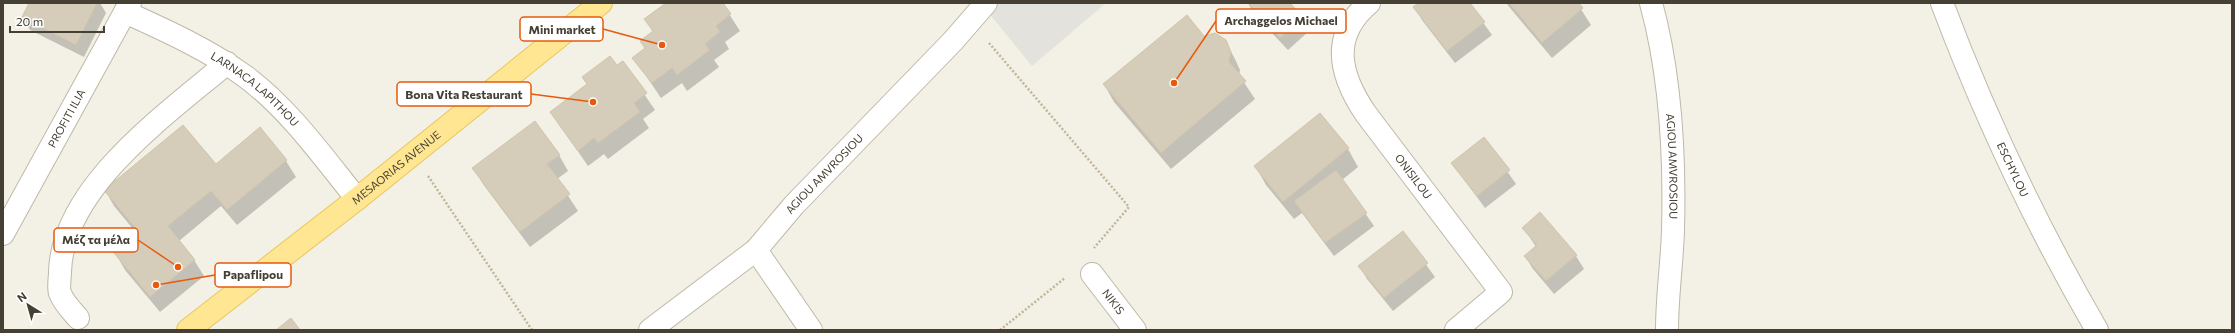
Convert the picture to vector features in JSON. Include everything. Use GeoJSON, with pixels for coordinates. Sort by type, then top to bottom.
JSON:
{"type":"FeatureCollection","features":[{"type":"Feature","properties":{"kind":"main road","name":"MESAORIAS AVENUE"},"geometry":{"type":"LineString","coordinates":[[188,330],[413,154],[601,3]]}},
{"type":"Feature","properties":{"kind":"street","name":"AGIOU AMVROSIOU"},"geometry":{"type":"LineString","coordinates":[[650,330],[756,250],[794,204],[986,3]]}},
{"type":"Feature","properties":{"kind":"street","name":"ONISILOU"},"geometry":{"type":"LineString","coordinates":[[1368,3],[1359,11],[1345,36],[1342,51],[1343,66],[1349,84],[1366,114],[1501,292],[1456,330]]}},
{"type":"Feature","properties":{"kind":"street","name":"AGIOU AMVROSIOU"},"geometry":{"type":"LineString","coordinates":[[1651,3],[1666,84],[1673,156],[1673,231],[1667,330]]}},
{"type":"Feature","properties":{"kind":"street","name":"ESCHYLOU"},"geometry":{"type":"LineString","coordinates":[[1942,3],[1970,77],[2013,173],[2097,330]]}},
{"type":"Feature","properties":{"kind":"street","name":"LARNACA LAPITHOU"},"geometry":{"type":"LineString","coordinates":[[128,7],[227,63],[248,78],[285,112],[316,148],[356,199]]}},
{"type":"Feature","properties":{"kind":"street","name":"PROFITI ILIA"},"geometry":{"type":"LineString","coordinates":[[3,234],[128,7]]}},
{"type":"Feature","properties":{"kind":"street"},"geometry":{"type":"LineString","coordinates":[[78,318],[60,293],[60,253],[81,203],[106,172],[147,131],[227,63]]}},
{"type":"Feature","properties":{"kind":"street"},"geometry":{"type":"LineString","coordinates":[[756,250],[811,330]]}},
{"type":"Feature","properties":{"kind":"street","name":"NIKIS"},"geometry":{"type":"LineString","coordinates":[[1083,272],[1135,330]]}},
{"type":"Feature","properties":{"kind":"path"},"geometry":{"type":"LineString","coordinates":[[970,21],[1129,207],[1083,272],[1000,330]]}},
{"type":"Feature","properties":{"kind":"path"},"geometry":{"type":"LineString","coordinates":[[413,154],[532,330]]}},
{"type":"Feature","properties":{"kind":"shaded area"},"geometry":{"type":"Polygon","coordinates":[[[997,3],[1106,3],[1032,66],[988,12],[997,3]]]}},
{"type":"Feature","properties":{"kind":"building"},"geometry":{"type":"Polygon","coordinates":[[[29,3],[97,3],[76,45],[22,17],[29,3]]]}},
{"type":"Feature","properties":{"kind":"building"},"geometry":{"type":"Polygon","coordinates":[[[666,3],[723,3],[731,14],[716,26],[720,32],[705,44],[710,50],[677,75],[672,68],[652,83],[632,58],[645,48],[640,41],[653,31],[644,19],[666,3]]]}},
{"type":"Feature","properties":{"kind":"building"},"geometry":{"type":"Polygon","coordinates":[[[1248,3],[1290,3],[1303,17],[1280,38],[1248,3]]]}},
{"type":"Feature","properties":{"kind":"building"},"geometry":{"type":"Polygon","coordinates":[[[1418,3],[1470,3],[1485,22],[1447,51],[1413,7],[1418,3]]]}},
{"type":"Feature","properties":{"kind":"building"},"geometry":{"type":"Polygon","coordinates":[[[1509,3],[1579,3],[1583,8],[1542,43],[1509,3]]]}},
{"type":"Feature","properties":{"kind":"building"},"geometry":{"type":"Polygon","coordinates":[[[1187,15],[1204,36],[1215,33],[1226,40],[1231,52],[1229,62],[1246,81],[1161,153],[1103,84],[1187,15]]]}},
{"type":"Feature","properties":{"kind":"building"},"geometry":{"type":"Polygon","coordinates":[[[610,56],[617,65],[623,61],[647,93],[634,103],[640,112],[598,143],[594,138],[578,151],[550,112],[587,84],[582,77],[610,56]]]}},
{"type":"Feature","properties":{"kind":"building"},"geometry":{"type":"Polygon","coordinates":[[[1320,113],[1349,148],[1283,202],[1254,166],[1320,113]]]}},
{"type":"Feature","properties":{"kind":"building"},"geometry":{"type":"Polygon","coordinates":[[[535,121],[560,155],[547,164],[570,194],[520,232],[472,168],[535,121]]]}},
{"type":"Feature","properties":{"kind":"building"},"geometry":{"type":"Polygon","coordinates":[[[183,125],[216,164],[260,127],[287,160],[227,210],[211,191],[168,226],[195,260],[150,297],[114,253],[139,233],[104,190],[183,125]]]}},
{"type":"Feature","properties":{"kind":"building"},"geometry":{"type":"Polygon","coordinates":[[[1484,137],[1510,170],[1477,196],[1451,163],[1484,137]]]}},
{"type":"Feature","properties":{"kind":"building"},"geometry":{"type":"Polygon","coordinates":[[[1336,170],[1367,213],[1325,243],[1294,201],[1336,170]]]}},
{"type":"Feature","properties":{"kind":"building"},"geometry":{"type":"Polygon","coordinates":[[[1540,212],[1577,255],[1546,281],[1524,256],[1537,245],[1522,228],[1540,212]]]}},
{"type":"Feature","properties":{"kind":"building"},"geometry":{"type":"Polygon","coordinates":[[[1403,231],[1428,263],[1384,298],[1358,266],[1403,231]]]}},
{"type":"Feature","properties":{"kind":"building"},"geometry":{"type":"Polygon","coordinates":[[[291,318],[300,330],[276,330],[291,318]]]}},
{"type":"Feature","properties":{"kind":"place","name":"Mini market"},"geometry":{"type":"Point","coordinates":[662,45]}},
{"type":"Feature","properties":{"kind":"place","name":"Archaggelos Michael"},"geometry":{"type":"Point","coordinates":[1174,83]}},
{"type":"Feature","properties":{"kind":"place","name":"Bona Vita Restaurant"},"geometry":{"type":"Point","coordinates":[593,102]}},
{"type":"Feature","properties":{"kind":"place","name":"Μέζ τα μέλα"},"geometry":{"type":"Point","coordinates":[178,267]}},
{"type":"Feature","properties":{"kind":"place","name":"Papaflipou"},"geometry":{"type":"Point","coordinates":[156,285]}}]}
